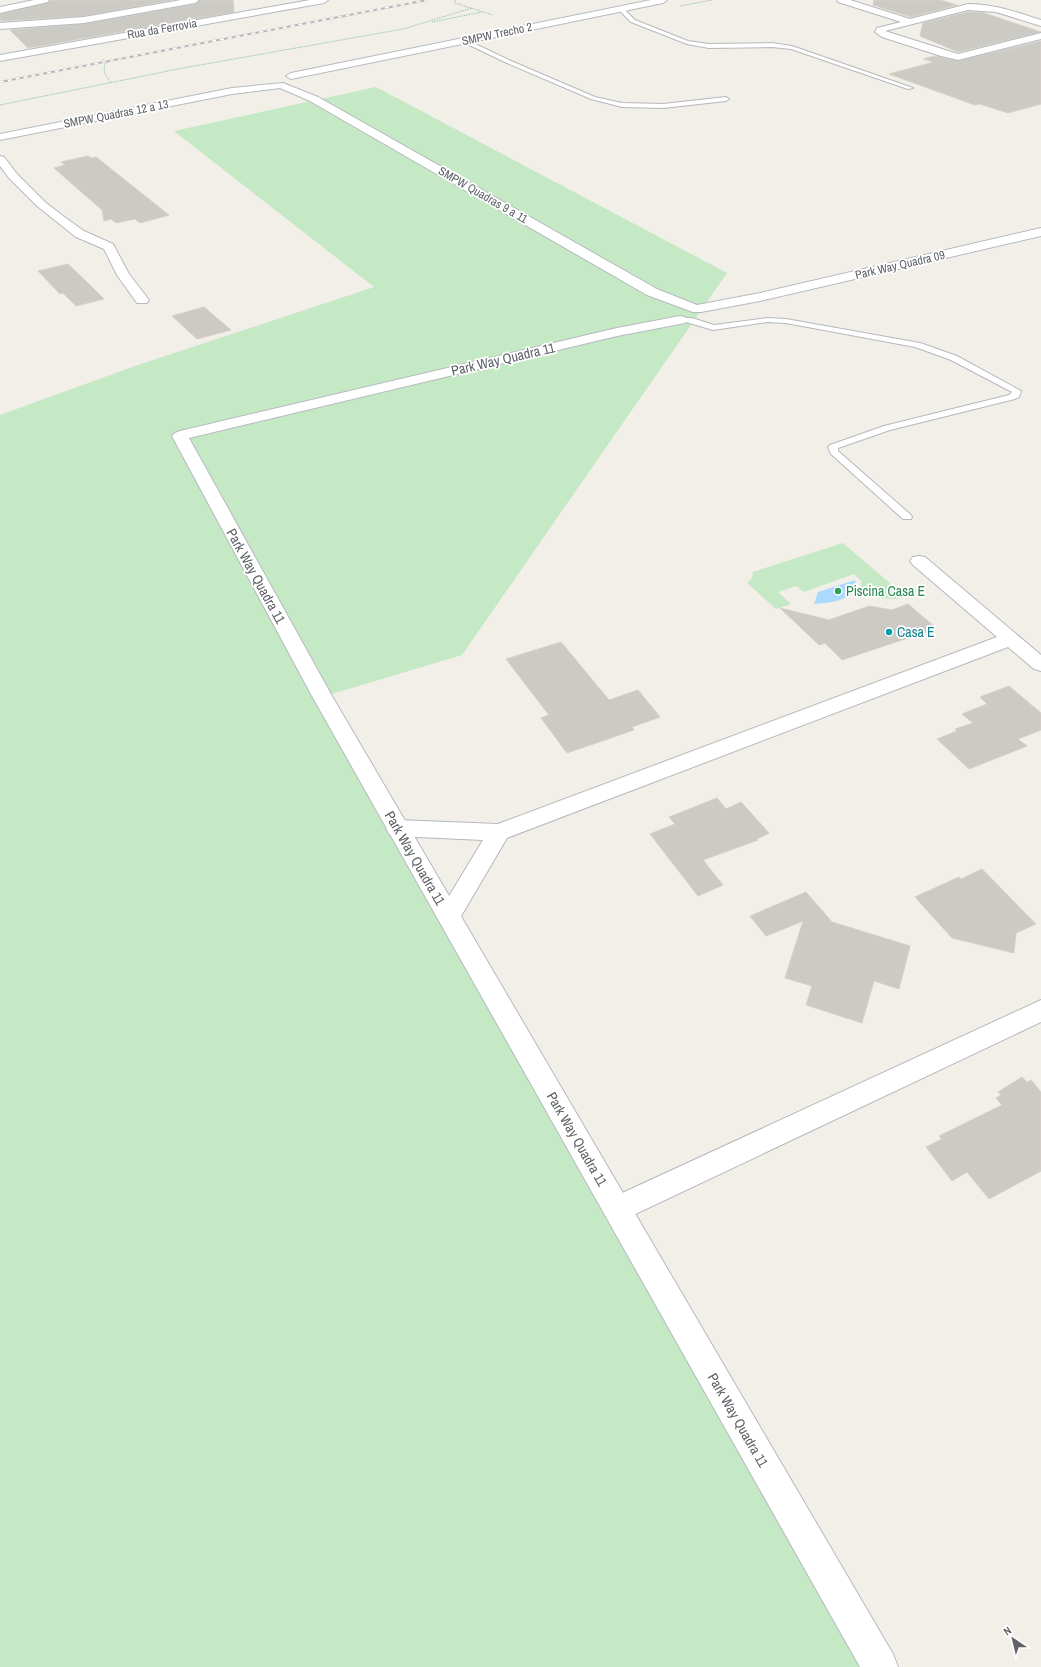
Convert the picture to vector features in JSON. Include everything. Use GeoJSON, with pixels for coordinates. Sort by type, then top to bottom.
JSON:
{"type":"FeatureCollection","features":[{"type":"Feature","properties":{"kind":"street"},"geometry":{"type":"LineString","coordinates":[[0,10],[45,0]]}},
{"type":"Feature","properties":{"kind":"street","name":"Rua da Ferrovia"},"geometry":{"type":"LineString","coordinates":[[0,26],[84,20],[195,0]]}},
{"type":"Feature","properties":{"kind":"street","name":"Rua da Ferrovia"},"geometry":{"type":"LineString","coordinates":[[0,58],[324,0]]}},
{"type":"Feature","properties":{"kind":"street","name":"SMPW Trecho 2"},"geometry":{"type":"LineString","coordinates":[[332,69],[663,0]]}},
{"type":"Feature","properties":{"kind":"street"},"geometry":{"type":"LineString","coordinates":[[841,0],[910,22]]}},
{"type":"Feature","properties":{"kind":"street"},"geometry":{"type":"LineString","coordinates":[[1041,23],[995,9],[977,6],[910,22],[880,30],[879,32],[944,54],[958,57],[1041,36]]}},
{"type":"Feature","properties":{"kind":"street"},"geometry":{"type":"LineString","coordinates":[[291,76],[332,69]]}},
{"type":"Feature","properties":{"kind":"street"},"geometry":{"type":"LineString","coordinates":[[277,84],[301,81],[332,69]]}},
{"type":"Feature","properties":{"kind":"street"},"geometry":{"type":"LineString","coordinates":[[277,84],[282,76],[298,77],[301,81]]}},
{"type":"Feature","properties":{"kind":"street","name":"SMPW Quadras 9 a 11"},"geometry":{"type":"LineString","coordinates":[[301,81],[314,99]]}},
{"type":"Feature","properties":{"kind":"street","name":"SMPW Quadras 9 a 11"},"geometry":{"type":"LineString","coordinates":[[277,84],[314,99],[688,314]]}},
{"type":"Feature","properties":{"kind":"street","name":"SMPW Quadras 12 a 13"},"geometry":{"type":"LineString","coordinates":[[0,138],[232,91],[277,84]]}},
{"type":"Feature","properties":{"kind":"street"},"geometry":{"type":"LineString","coordinates":[[0,159],[41,204],[59,219],[80,234],[109,247],[123,275],[142,300]]}},
{"type":"Feature","properties":{"kind":"street","name":"Park Way Quadra 09"},"geometry":{"type":"LineString","coordinates":[[688,314],[1041,232]]}},
{"type":"Feature","properties":{"kind":"street","name":"SMPW Quadras 9 a 11"},"geometry":{"type":"LineString","coordinates":[[652,292],[688,314]]}},
{"type":"Feature","properties":{"kind":"street","name":"Park Way Quadra 11"},"geometry":{"type":"LineString","coordinates":[[688,314],[180,436],[322,696],[397,828],[880,1667]]}},
{"type":"Feature","properties":{"kind":"street"},"geometry":{"type":"LineString","coordinates":[[919,561],[1041,665]]}},
{"type":"Feature","properties":{"kind":"street"},"geometry":{"type":"LineString","coordinates":[[397,828],[499,832],[1010,639]]}},
{"type":"Feature","properties":{"kind":"street"},"geometry":{"type":"LineString","coordinates":[[449,916],[499,832]]}},
{"type":"Feature","properties":{"kind":"street"},"geometry":{"type":"LineString","coordinates":[[617,1209],[1041,1010]]}},
{"type":"Feature","properties":{"kind":"lane"},"geometry":{"type":"LineString","coordinates":[[621,9],[633,21],[687,42],[709,46],[772,45],[792,48],[910,88]]}},
{"type":"Feature","properties":{"kind":"lane"},"geometry":{"type":"LineString","coordinates":[[465,41],[509,62],[593,98],[622,105],[662,106],[726,100]]}},
{"type":"Feature","properties":{"kind":"lane"},"geometry":{"type":"LineString","coordinates":[[688,314],[713,328],[768,320],[786,321],[917,345],[954,358],[1017,391],[1016,395],[1012,397],[887,428],[833,447],[834,452],[907,517]]}},
{"type":"Feature","properties":{"kind":"path"},"geometry":{"type":"LineString","coordinates":[[455,0],[455,3],[503,19],[503,33]]}},
{"type":"Feature","properties":{"kind":"path"},"geometry":{"type":"LineString","coordinates":[[0,105],[183,68],[354,38],[428,22],[472,8]]}},
{"type":"Feature","properties":{"kind":"path"},"geometry":{"type":"LineString","coordinates":[[428,22],[447,20],[483,12]]}},
{"type":"Feature","properties":{"kind":"green space"},"geometry":{"type":"Polygon","coordinates":[[[376,87],[727,273],[462,655],[315,699],[889,1667],[0,1667],[0,415],[135,366],[374,287],[174,131],[376,87]]]}},
{"type":"Feature","properties":{"kind":"green space"},"geometry":{"type":"Polygon","coordinates":[[[843,543],[905,596],[897,599],[877,598],[861,587],[861,581],[854,574],[804,592],[796,586],[778,592],[791,604],[776,609],[747,583],[752,578],[753,572],[843,543]]]}},
{"type":"Feature","properties":{"kind":"water","name":"Piscina Casa E"},"geometry":{"type":"Polygon","coordinates":[[[855,580],[857,588],[849,596],[832,602],[814,604],[818,592],[855,580]]]}},
{"type":"Feature","properties":{"kind":"building"},"geometry":{"type":"Polygon","coordinates":[[[50,0],[172,0],[84,16],[0,20],[0,14],[48,3],[50,0]]]}},
{"type":"Feature","properties":{"kind":"building"},"geometry":{"type":"Polygon","coordinates":[[[200,0],[233,0],[234,12],[28,48],[10,30],[84,24],[195,4],[200,0]]]}},
{"type":"Feature","properties":{"kind":"building"},"geometry":{"type":"Polygon","coordinates":[[[874,0],[940,0],[957,5],[911,17],[873,5],[874,0]]]}},
{"type":"Feature","properties":{"kind":"building"},"geometry":{"type":"Polygon","coordinates":[[[968,12],[981,12],[1041,32],[958,52],[920,36],[923,23],[968,12]]]}},
{"type":"Feature","properties":{"kind":"building"},"geometry":{"type":"Polygon","coordinates":[[[1041,41],[1041,104],[1008,113],[980,104],[975,105],[889,74],[934,62],[923,59],[935,56],[958,61],[1041,41]]]}},
{"type":"Feature","properties":{"kind":"building"},"geometry":{"type":"Polygon","coordinates":[[[88,156],[91,158],[96,157],[169,215],[140,223],[135,219],[116,223],[111,219],[104,221],[102,210],[54,168],[65,165],[61,162],[88,156]]]}},
{"type":"Feature","properties":{"kind":"building"},"geometry":{"type":"Polygon","coordinates":[[[68,264],[104,299],[76,306],[63,293],[60,294],[38,271],[68,264]]]}},
{"type":"Feature","properties":{"kind":"building"},"geometry":{"type":"Polygon","coordinates":[[[204,307],[231,330],[197,339],[172,316],[204,307]]]}},
{"type":"Feature","properties":{"kind":"building","name":"Casa E"},"geometry":{"type":"Polygon","coordinates":[[[908,604],[935,627],[933,628],[935,629],[842,660],[825,643],[819,645],[780,608],[829,620],[869,606],[892,610],[908,604]]]}},
{"type":"Feature","properties":{"kind":"building"},"geometry":{"type":"Polygon","coordinates":[[[561,642],[609,700],[638,690],[660,717],[632,727],[634,730],[567,753],[541,718],[549,715],[506,659],[561,642]]]}},
{"type":"Feature","properties":{"kind":"building"},"geometry":{"type":"Polygon","coordinates":[[[1009,686],[1041,713],[1041,730],[1018,739],[1027,746],[969,769],[937,739],[957,731],[955,729],[973,723],[962,714],[987,704],[980,697],[1009,686]]]}},
{"type":"Feature","properties":{"kind":"building"},"geometry":{"type":"Polygon","coordinates":[[[717,798],[726,809],[741,802],[769,833],[757,839],[758,840],[703,860],[723,885],[698,896],[650,834],[675,824],[669,817],[717,798]]]}},
{"type":"Feature","properties":{"kind":"building"},"geometry":{"type":"Polygon","coordinates":[[[982,869],[1036,924],[1016,933],[1014,953],[952,938],[915,897],[959,877],[961,879],[982,869]]]}},
{"type":"Feature","properties":{"kind":"building"},"geometry":{"type":"Polygon","coordinates":[[[806,892],[832,922],[910,946],[899,989],[874,981],[862,1023],[806,1005],[812,986],[785,978],[803,921],[766,936],[750,916],[806,892]]]}},
{"type":"Feature","properties":{"kind":"building"},"geometry":{"type":"Polygon","coordinates":[[[1022,1077],[1027,1082],[1031,1080],[1041,1092],[1041,1171],[989,1199],[967,1172],[952,1181],[926,1147],[942,1139],[939,1136],[1002,1105],[996,1098],[1001,1095],[998,1092],[1022,1077]]]}},
{"type":"Feature","properties":{"kind":"railway"},"geometry":{"type":"LineString","coordinates":[[0,82],[427,0]]}},
{"type":"Feature","properties":{"kind":"place","name":"Piscina Casa E"},"geometry":{"type":"Point","coordinates":[838,591]}},
{"type":"Feature","properties":{"kind":"place","name":"Casa E"},"geometry":{"type":"Point","coordinates":[889,632]}}]}
